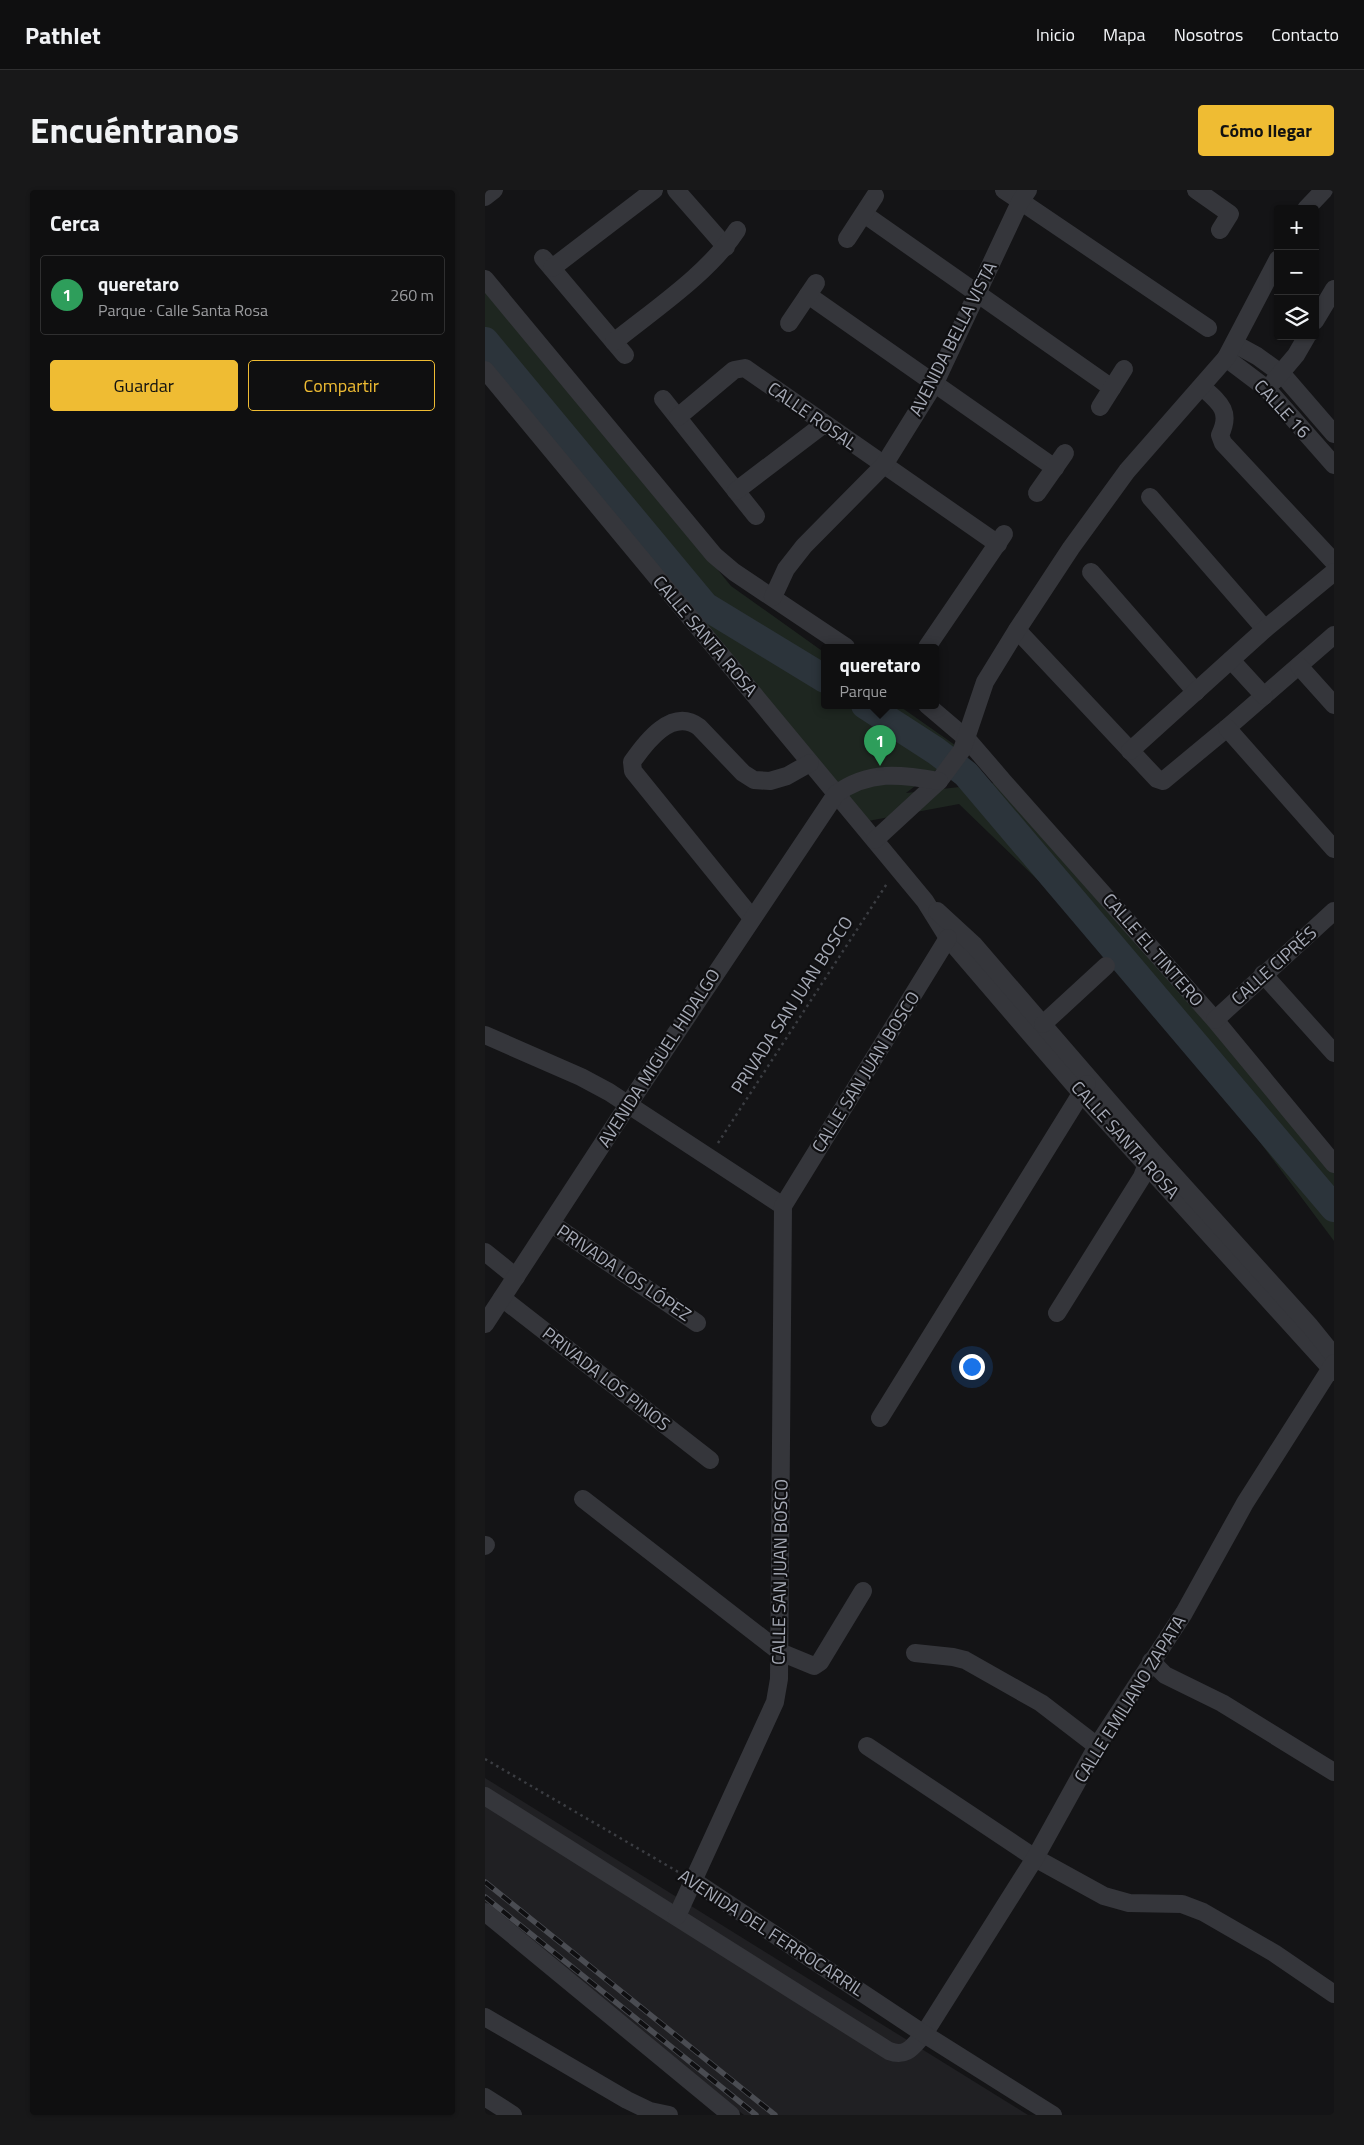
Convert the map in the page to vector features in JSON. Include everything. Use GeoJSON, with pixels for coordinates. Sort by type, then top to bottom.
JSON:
{"type":"FeatureCollection","features":[{"type":"Feature","properties":{"kind":"street"},"geometry":{"type":"LineString","coordinates":[[485,197],[494,190]]}},
{"type":"Feature","properties":{"kind":"street"},"geometry":{"type":"LineString","coordinates":[[654,190],[548,263],[620,349],[726,247],[737,230]]}},
{"type":"Feature","properties":{"kind":"street"},"geometry":{"type":"LineString","coordinates":[[676,190],[726,247]]}},
{"type":"Feature","properties":{"kind":"street"},"geometry":{"type":"LineString","coordinates":[[1004,190],[1024,196],[1208,328]]}},
{"type":"Feature","properties":{"kind":"street"},"geometry":{"type":"LineString","coordinates":[[1196,190],[1229,214],[1220,230]]}},
{"type":"Feature","properties":{"kind":"street"},"geometry":{"type":"LineString","coordinates":[[1310,205],[1324,190]]}},
{"type":"Feature","properties":{"kind":"street"},"geometry":{"type":"LineString","coordinates":[[847,239],[875,196]]}},
{"type":"Feature","properties":{"kind":"street","name":"AVENIDA BELLA VISTA"},"geometry":{"type":"LineString","coordinates":[[773,597],[786,569],[804,546],[884,465],[935,383],[1024,196]]}},
{"type":"Feature","properties":{"kind":"street"},"geometry":{"type":"LineString","coordinates":[[863,214],[1112,388]]}},
{"type":"Feature","properties":{"kind":"street"},"geometry":{"type":"LineString","coordinates":[[875,840],[941,777],[964,745],[976,704],[985,682],[1017,630],[1071,548],[1127,471],[1164,427],[1202,387],[1231,351],[1274,268]]}},
{"type":"Feature","properties":{"kind":"street"},"geometry":{"type":"LineString","coordinates":[[485,279],[714,555],[734,572],[842,644]]}},
{"type":"Feature","properties":{"kind":"street"},"geometry":{"type":"LineString","coordinates":[[789,323],[812,289],[935,383],[1055,468]]}},
{"type":"Feature","properties":{"kind":"street"},"geometry":{"type":"LineString","coordinates":[[1319,315],[1333,294]]}},
{"type":"Feature","properties":{"kind":"street"},"geometry":{"type":"LineString","coordinates":[[1267,389],[1282,374],[1304,340]]}},
{"type":"Feature","properties":{"kind":"street","name":"CALLE 16"},"geometry":{"type":"LineString","coordinates":[[1231,351],[1282,374],[1334,434]]}},
{"type":"Feature","properties":{"kind":"street","name":"CALLE 16"},"geometry":{"type":"LineString","coordinates":[[1231,351],[1334,465]]}},
{"type":"Feature","properties":{"kind":"street","name":"CALLE ROSAL"},"geometry":{"type":"LineString","coordinates":[[678,417],[734,370],[745,368],[884,465],[1001,539],[929,644]]}},
{"type":"Feature","properties":{"kind":"street"},"geometry":{"type":"LineString","coordinates":[[1100,407],[1124,369]]}},
{"type":"Feature","properties":{"kind":"street","name":"CALLE SANTA ROSA"},"geometry":{"type":"LineString","coordinates":[[485,370],[925,901],[948,938],[1020,1010],[1149,1158],[1286,1308],[1333,1365]]}},
{"type":"Feature","properties":{"kind":"street"},"geometry":{"type":"LineString","coordinates":[[1202,387],[1221,405],[1225,413],[1224,427],[1220,435],[1223,443],[1334,562]]}},
{"type":"Feature","properties":{"kind":"street"},"geometry":{"type":"LineString","coordinates":[[663,399],[757,516]]}},
{"type":"Feature","properties":{"kind":"street"},"geometry":{"type":"LineString","coordinates":[[736,491],[824,424]]}},
{"type":"Feature","properties":{"kind":"street"},"geometry":{"type":"LineString","coordinates":[[1037,493],[1065,453]]}},
{"type":"Feature","properties":{"kind":"street"},"geometry":{"type":"LineString","coordinates":[[1150,497],[1265,629]]}},
{"type":"Feature","properties":{"kind":"street"},"geometry":{"type":"LineString","coordinates":[[1091,572],[1196,692]]}},
{"type":"Feature","properties":{"kind":"street"},"geometry":{"type":"LineString","coordinates":[[1131,751],[1265,629],[1334,572]]}},
{"type":"Feature","properties":{"kind":"street"},"geometry":{"type":"LineString","coordinates":[[1017,630],[1157,779],[1163,782],[1334,634]]}},
{"type":"Feature","properties":{"kind":"street"},"geometry":{"type":"LineString","coordinates":[[1231,660],[1264,696]]}},
{"type":"Feature","properties":{"kind":"street"},"geometry":{"type":"LineString","coordinates":[[1299,666],[1334,705]]}},
{"type":"Feature","properties":{"kind":"street","name":"CALLE EL TINTERO"},"geometry":{"type":"LineString","coordinates":[[931,709],[1215,1020],[1334,1164]]}},
{"type":"Feature","properties":{"kind":"street"},"geometry":{"type":"LineString","coordinates":[[752,918],[633,771],[632,762],[655,732],[681,721],[694,723],[699,727],[743,773],[754,780],[770,781],[787,776],[810,763]]}},
{"type":"Feature","properties":{"kind":"street"},"geometry":{"type":"LineString","coordinates":[[1227,728],[1334,849]]}},
{"type":"Feature","properties":{"kind":"street"},"geometry":{"type":"LineString","coordinates":[[836,794],[850,784],[876,776],[941,777]]}},
{"type":"Feature","properties":{"kind":"street","name":"AVENIDA MIGUEL HIDALGO"},"geometry":{"type":"LineString","coordinates":[[485,1324],[552,1224],[627,1105],[836,794]]}},
{"type":"Feature","properties":{"kind":"street","name":"CALLE SANTA ROSA"},"geometry":{"type":"LineString","coordinates":[[925,901],[963,933],[1020,1010],[1043,1024],[1086,1086]]}},
{"type":"Feature","properties":{"kind":"street","name":"CALLE CIPRÉS"},"geometry":{"type":"LineString","coordinates":[[1215,1020],[1334,911]]}},
{"type":"Feature","properties":{"kind":"street","name":"CALLE SAN JUAN BOSCO"},"geometry":{"type":"LineString","coordinates":[[677,1916],[775,1702],[779,1679],[783,1206],[948,938]]}},
{"type":"Feature","properties":{"kind":"street"},"geometry":{"type":"LineString","coordinates":[[1043,1024],[1106,966]]}},
{"type":"Feature","properties":{"kind":"street"},"geometry":{"type":"LineString","coordinates":[[1263,974],[1332,1047]]}},
{"type":"Feature","properties":{"kind":"street"},"geometry":{"type":"LineString","coordinates":[[485,1035],[581,1077],[609,1092],[783,1206]]}},
{"type":"Feature","properties":{"kind":"street"},"geometry":{"type":"LineString","coordinates":[[880,1418],[1086,1086]]}},
{"type":"Feature","properties":{"kind":"street"},"geometry":{"type":"LineString","coordinates":[[1057,1313],[1142,1177],[1149,1158]]}},
{"type":"Feature","properties":{"kind":"street","name":"PRIVADA LOS LÓPEZ"},"geometry":{"type":"LineString","coordinates":[[552,1224],[697,1322]]}},
{"type":"Feature","properties":{"kind":"street"},"geometry":{"type":"LineString","coordinates":[[485,1252],[516,1276]]}},
{"type":"Feature","properties":{"kind":"street","name":"PRIVADA LOS PINOS"},"geometry":{"type":"LineString","coordinates":[[502,1298],[710,1460]]}},
{"type":"Feature","properties":{"kind":"street","name":"CALLE EMILIANO ZAPATA"},"geometry":{"type":"LineString","coordinates":[[485,1796],[889,2051],[897,2054],[907,2052],[924,2034],[1035,1858],[1097,1746],[1183,1613],[1245,1503],[1333,1365]]}},
{"type":"Feature","properties":{"kind":"street"},"geometry":{"type":"LineString","coordinates":[[583,1499],[780,1652],[813,1666],[817,1666],[863,1591]]}},
{"type":"Feature","properties":{"kind":"street"},"geometry":{"type":"LineString","coordinates":[[915,1653],[965,1660],[1041,1703],[1097,1746]]}},
{"type":"Feature","properties":{"kind":"street"},"geometry":{"type":"LineString","coordinates":[[1151,1661],[1165,1675],[1222,1703],[1334,1772]]}},
{"type":"Feature","properties":{"kind":"street"},"geometry":{"type":"LineString","coordinates":[[1126,1700],[1165,1675]]}},
{"type":"Feature","properties":{"kind":"street"},"geometry":{"type":"LineString","coordinates":[[867,1746],[1035,1858],[1104,1896],[1129,1903],[1153,1905],[1182,1904],[1203,1912],[1274,1953],[1334,1994]]}},
{"type":"Feature","properties":{"kind":"street","name":"AVENIDA DEL FERROCARRIL"},"geometry":{"type":"LineString","coordinates":[[694,1881],[924,2034],[1053,2115]]}},
{"type":"Feature","properties":{"kind":"street"},"geometry":{"type":"LineString","coordinates":[[485,1912],[731,2115]]}},
{"type":"Feature","properties":{"kind":"street"},"geometry":{"type":"LineString","coordinates":[[485,2017],[627,2100],[650,2111],[669,2115]]}},
{"type":"Feature","properties":{"kind":"street"},"geometry":{"type":"LineString","coordinates":[[485,2097],[513,2115]]}},
{"type":"Feature","properties":{"kind":"path","name":"PRIVADA SAN JUAN BOSCO"},"geometry":{"type":"LineString","coordinates":[[709,1157],[897,868]]}},
{"type":"Feature","properties":{"kind":"path","name":"AVENIDA DEL FERROCARRIL"},"geometry":{"type":"LineString","coordinates":[[485,1759],[694,1881]]}},
{"type":"Feature","properties":{"kind":"shaded area"},"geometry":{"type":"Polygon","coordinates":[[[485,279],[610,438],[731,586],[821,650],[821,709],[904,709],[962,750],[906,793],[1004,782],[1334,1159],[1334,1241],[1132,971],[959,804],[868,821],[485,370],[485,279]]]}},
{"type":"Feature","properties":{"kind":"shaded area"},"geometry":{"type":"Polygon","coordinates":[[[485,1778],[1028,2115],[744,2115],[485,1907],[485,1778]]]}},
{"type":"Feature","properties":{"kind":"waterway"},"geometry":{"type":"LineString","coordinates":[[485,341],[705,606],[821,677]]}},
{"type":"Feature","properties":{"kind":"waterway"},"geometry":{"type":"LineString","coordinates":[[871,709],[936,751],[966,774],[1334,1208]]}},
{"type":"Feature","properties":{"kind":"railway"},"geometry":{"type":"LineString","coordinates":[[485,1882],[775,2115]]}},
{"type":"Feature","properties":{"kind":"railway"},"geometry":{"type":"LineString","coordinates":[[485,1897],[756,2115]]}},
{"type":"Feature","properties":{"kind":"place","name":"queretaro"},"geometry":{"type":"Point","coordinates":[880,766]}}]}
